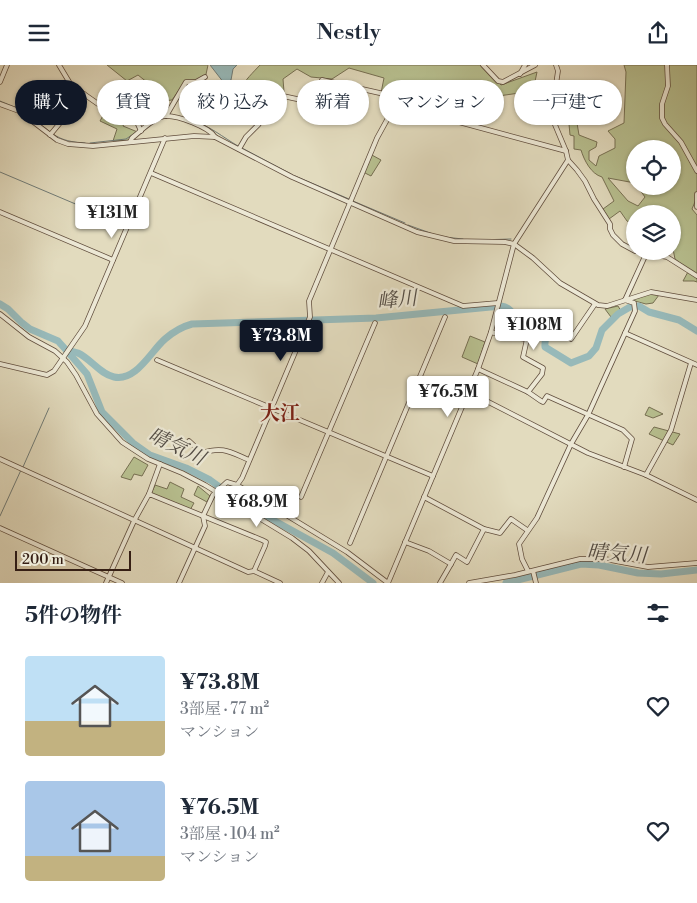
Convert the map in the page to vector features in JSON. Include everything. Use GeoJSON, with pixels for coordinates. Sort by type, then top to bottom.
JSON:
{"type":"FeatureCollection","features":[{"type":"Feature","properties":{"kind":"street"},"geometry":{"type":"LineString","coordinates":[[0,82],[8,65]]}},
{"type":"Feature","properties":{"kind":"street"},"geometry":{"type":"LineString","coordinates":[[58,65],[67,80]]}},
{"type":"Feature","properties":{"kind":"street"},"geometry":{"type":"LineString","coordinates":[[482,65],[498,81],[507,80],[535,65]]}},
{"type":"Feature","properties":{"kind":"street"},"geometry":{"type":"LineString","coordinates":[[520,74],[525,65]]}},
{"type":"Feature","properties":{"kind":"street"},"geometry":{"type":"LineString","coordinates":[[556,65],[558,71],[552,111],[553,121],[568,160],[585,181],[610,224],[613,235],[626,246]]}},
{"type":"Feature","properties":{"kind":"street"},"geometry":{"type":"LineString","coordinates":[[667,65],[668,86],[662,104],[662,118],[681,143],[697,171]]}},
{"type":"Feature","properties":{"kind":"street"},"geometry":{"type":"LineString","coordinates":[[169,110],[186,82],[196,82],[205,77]]}},
{"type":"Feature","properties":{"kind":"street"},"geometry":{"type":"LineString","coordinates":[[239,149],[246,137],[258,125],[278,98],[283,96],[308,101],[311,97],[311,89],[313,86],[320,85],[322,80],[379,93]]}},
{"type":"Feature","properties":{"kind":"street"},"geometry":{"type":"LineString","coordinates":[[87,96],[106,109],[136,120],[140,131]]}},
{"type":"Feature","properties":{"kind":"street"},"geometry":{"type":"LineString","coordinates":[[0,104],[19,111],[61,142],[80,146],[194,136],[215,137]]}},
{"type":"Feature","properties":{"kind":"street"},"geometry":{"type":"LineString","coordinates":[[169,116],[199,124],[215,137],[292,177],[429,236],[454,241],[505,242],[514,244],[533,258],[556,280],[595,304],[607,306],[655,292],[697,301]]}},
{"type":"Feature","properties":{"kind":"street"},"geometry":{"type":"LineString","coordinates":[[50,135],[58,125]]}},
{"type":"Feature","properties":{"kind":"street"},"geometry":{"type":"LineString","coordinates":[[130,142],[132,138],[148,125]]}},
{"type":"Feature","properties":{"kind":"street"},"geometry":{"type":"LineString","coordinates":[[238,485],[308,324],[310,317],[309,301],[384,125]]}},
{"type":"Feature","properties":{"kind":"street"},"geometry":{"type":"LineString","coordinates":[[472,125],[566,151]]}},
{"type":"Feature","properties":{"kind":"street"},"geometry":{"type":"LineString","coordinates":[[0,364],[47,375],[54,371],[85,326],[165,138]]}},
{"type":"Feature","properties":{"kind":"street"},"geometry":{"type":"LineString","coordinates":[[178,583],[205,525],[203,516],[213,495],[227,482],[238,485],[347,552],[388,583],[478,369],[491,333],[514,244],[568,160]]}},
{"type":"Feature","properties":{"kind":"street"},"geometry":{"type":"LineString","coordinates":[[151,173],[463,306],[498,303]]}},
{"type":"Feature","properties":{"kind":"street"},"geometry":{"type":"LineString","coordinates":[[697,194],[697,207]]}},
{"type":"Feature","properties":{"kind":"street"},"geometry":{"type":"LineString","coordinates":[[0,212],[113,260]]}},
{"type":"Feature","properties":{"kind":"street"},"geometry":{"type":"LineString","coordinates":[[625,300],[643,260]]}},
{"type":"Feature","properties":{"kind":"street"},"geometry":{"type":"LineString","coordinates":[[672,260],[697,276]]}},
{"type":"Feature","properties":{"kind":"street"},"geometry":{"type":"LineString","coordinates":[[536,583],[532,571],[522,559],[519,544],[537,518],[571,444],[588,415],[625,333],[635,306],[625,300]]}},
{"type":"Feature","properties":{"kind":"street"},"geometry":{"type":"LineString","coordinates":[[571,339],[595,304]]}},
{"type":"Feature","properties":{"kind":"street"},"geometry":{"type":"LineString","coordinates":[[0,314],[29,337],[46,345],[63,357],[76,375],[97,414],[114,435],[139,454],[182,473],[217,492],[302,545],[339,583]]}},
{"type":"Feature","properties":{"kind":"street"},"geometry":{"type":"LineString","coordinates":[[350,543],[446,317]]}},
{"type":"Feature","properties":{"kind":"street"},"geometry":{"type":"LineString","coordinates":[[301,497],[375,323]]}},
{"type":"Feature","properties":{"kind":"street"},"geometry":{"type":"LineString","coordinates":[[491,333],[527,339],[523,357],[543,368],[542,374],[528,393]]}},
{"type":"Feature","properties":{"kind":"street"},"geometry":{"type":"LineString","coordinates":[[625,333],[697,365]]}},
{"type":"Feature","properties":{"kind":"street"},"geometry":{"type":"LineString","coordinates":[[157,360],[433,476]]}},
{"type":"Feature","properties":{"kind":"street"},"geometry":{"type":"LineString","coordinates":[[646,475],[671,430],[691,363]]}},
{"type":"Feature","properties":{"kind":"street"},"geometry":{"type":"LineString","coordinates":[[478,369],[543,402],[547,396],[623,430],[632,439],[624,467]]}},
{"type":"Feature","properties":{"kind":"street"},"geometry":{"type":"LineString","coordinates":[[469,392],[588,453],[646,475],[697,500]]}},
{"type":"Feature","properties":{"kind":"street"},"geometry":{"type":"LineString","coordinates":[[189,441],[202,453],[213,449],[222,449],[249,461]]}},
{"type":"Feature","properties":{"kind":"street"},"geometry":{"type":"LineString","coordinates":[[0,459],[248,572],[254,571],[280,583]]}},
{"type":"Feature","properties":{"kind":"street"},"geometry":{"type":"LineString","coordinates":[[106,583],[134,521],[149,494],[160,464]]}},
{"type":"Feature","properties":{"kind":"street"},"geometry":{"type":"LineString","coordinates":[[149,494],[266,542],[254,571]]}},
{"type":"Feature","properties":{"kind":"street"},"geometry":{"type":"LineString","coordinates":[[424,497],[484,529],[500,533],[511,519],[527,531]]}},
{"type":"Feature","properties":{"kind":"street"},"geometry":{"type":"LineString","coordinates":[[0,527],[122,583]]}},
{"type":"Feature","properties":{"kind":"street"},"geometry":{"type":"LineString","coordinates":[[440,583],[456,555],[467,562],[484,529]]}},
{"type":"Feature","properties":{"kind":"street"},"geometry":{"type":"LineString","coordinates":[[405,542],[429,551],[451,564]]}},
{"type":"Feature","properties":{"kind":"street"},"geometry":{"type":"LineString","coordinates":[[469,583],[532,571],[580,559],[606,559],[648,567],[697,563]]}},
{"type":"Feature","properties":{"kind":"street"},"geometry":{"type":"LineString","coordinates":[[322,583],[328,572]]}},
{"type":"Feature","properties":{"kind":"green space"},"geometry":{"type":"Polygon","coordinates":[[[107,65],[208,65],[205,79],[179,80],[179,90],[172,100],[169,100],[169,80],[144,80],[138,75],[126,80],[107,65]]]}},
{"type":"Feature","properties":{"kind":"green space"},"geometry":{"type":"Polygon","coordinates":[[[260,65],[483,65],[496,80],[384,80],[384,78],[349,68],[332,79],[311,77],[297,69],[283,80],[246,80],[260,65]]]}},
{"type":"Feature","properties":{"kind":"green space"},"geometry":{"type":"Polygon","coordinates":[[[624,65],[697,65],[697,197],[692,209],[697,215],[697,282],[683,281],[689,270],[676,260],[681,260],[681,205],[639,205],[645,197],[644,195],[681,195],[681,140],[626,140],[626,181],[608,178],[628,201],[636,205],[626,205],[626,220],[620,211],[609,219],[603,209],[614,201],[602,177],[591,170],[581,150],[574,149],[574,136],[570,135],[569,125],[577,125],[579,135],[597,142],[596,147],[589,151],[589,160],[596,166],[599,156],[615,148],[615,139],[608,131],[624,123],[626,72],[624,65]]]}},
{"type":"Feature","properties":{"kind":"green space"},"geometry":{"type":"Polygon","coordinates":[[[537,72],[535,80],[515,80],[537,72]]]}},
{"type":"Feature","properties":{"kind":"green space"},"geometry":{"type":"Polygon","coordinates":[[[514,80],[514,94],[504,95],[504,84],[514,80]]]}},
{"type":"Feature","properties":{"kind":"green space"},"geometry":{"type":"Polygon","coordinates":[[[108,125],[123,125],[140,133],[132,140],[113,141],[117,129],[108,125]]]}},
{"type":"Feature","properties":{"kind":"green space"},"geometry":{"type":"Polygon","coordinates":[[[370,154],[381,160],[371,176],[363,172],[370,154]]]}},
{"type":"Feature","properties":{"kind":"green space"},"geometry":{"type":"Polygon","coordinates":[[[650,294],[659,295],[653,303],[646,304],[631,300],[650,294]]]}},
{"type":"Feature","properties":{"kind":"green space"},"geometry":{"type":"Polygon","coordinates":[[[618,306],[621,311],[611,317],[605,309],[618,306]]]}},
{"type":"Feature","properties":{"kind":"green space"},"geometry":{"type":"Polygon","coordinates":[[[470,336],[485,342],[478,364],[462,357],[470,336]]]}},
{"type":"Feature","properties":{"kind":"green space"},"geometry":{"type":"Polygon","coordinates":[[[649,407],[663,414],[653,418],[645,415],[649,407]]]}},
{"type":"Feature","properties":{"kind":"green space"},"geometry":{"type":"Polygon","coordinates":[[[654,427],[680,434],[673,445],[649,434],[654,427]]]}},
{"type":"Feature","properties":{"kind":"green space"},"geometry":{"type":"Polygon","coordinates":[[[134,457],[148,465],[142,476],[134,474],[131,480],[121,477],[134,457]]]}},
{"type":"Feature","properties":{"kind":"green space"},"geometry":{"type":"Polygon","coordinates":[[[170,482],[184,489],[181,497],[194,503],[189,512],[150,496],[155,485],[167,489],[170,482]]]}},
{"type":"Feature","properties":{"kind":"green space"},"geometry":{"type":"Polygon","coordinates":[[[198,486],[210,496],[207,502],[194,495],[198,486]]]}},
{"type":"Feature","properties":{"kind":"water"},"geometry":{"type":"Polygon","coordinates":[[[210,65],[237,65],[233,69],[231,80],[222,80],[210,65]]]}},
{"type":"Feature","properties":{"kind":"waterway"},"geometry":{"type":"LineString","coordinates":[[0,101],[22,110],[49,131]]}},
{"type":"Feature","properties":{"kind":"waterway"},"geometry":{"type":"LineString","coordinates":[[203,125],[238,146]]}},
{"type":"Feature","properties":{"kind":"waterway"},"geometry":{"type":"LineString","coordinates":[[90,143],[126,139],[138,131]]}},
{"type":"Feature","properties":{"kind":"waterway"},"geometry":{"type":"LineString","coordinates":[[53,134],[68,141],[85,143]]}},
{"type":"Feature","properties":{"kind":"waterway"},"geometry":{"type":"LineString","coordinates":[[242,148],[291,174]]}},
{"type":"Feature","properties":{"kind":"waterway"},"geometry":{"type":"LineString","coordinates":[[0,172],[125,225]]}},
{"type":"Feature","properties":{"kind":"waterway"},"geometry":{"type":"LineString","coordinates":[[295,176],[349,199]]}},
{"type":"Feature","properties":{"kind":"waterway"},"geometry":{"type":"LineString","coordinates":[[353,201],[405,223]]}},
{"type":"Feature","properties":{"kind":"waterway"},"geometry":{"type":"LineString","coordinates":[[408,225],[433,234]]}},
{"type":"Feature","properties":{"kind":"waterway"},"geometry":{"type":"LineString","coordinates":[[444,237],[463,239]]}},
{"type":"Feature","properties":{"kind":"waterway"},"geometry":{"type":"LineString","coordinates":[[479,240],[511,239]]}},
{"type":"Feature","properties":{"kind":"waterway","name":"晴気川"},"geometry":{"type":"LineString","coordinates":[[0,304],[30,329],[58,341],[87,374],[102,412],[133,443],[150,455],[186,468],[210,480],[242,503],[333,553],[373,583]]}},
{"type":"Feature","properties":{"kind":"waterway","name":"峰川"},"geometry":{"type":"LineString","coordinates":[[67,351],[83,356],[109,375],[122,377],[136,370],[171,334],[192,324],[376,318],[501,306],[507,308],[520,319],[541,325],[546,332],[545,347],[571,363],[589,356],[596,348],[602,330],[618,314],[630,307],[639,306],[649,312],[679,320],[697,331]]}},
{"type":"Feature","properties":{"kind":"waterway"},"geometry":{"type":"LineString","coordinates":[[23,467],[49,408]]}},
{"type":"Feature","properties":{"kind":"waterway"},"geometry":{"type":"LineString","coordinates":[[0,516],[21,470]]}},
{"type":"Feature","properties":{"kind":"waterway","name":"晴気川"},"geometry":{"type":"LineString","coordinates":[[506,583],[581,564],[599,565],[638,573],[661,574],[697,570]]}},
{"type":"Feature","properties":{"kind":"district","name":"大江"},"geometry":{"type":"Point","coordinates":[280,413]}}]}
